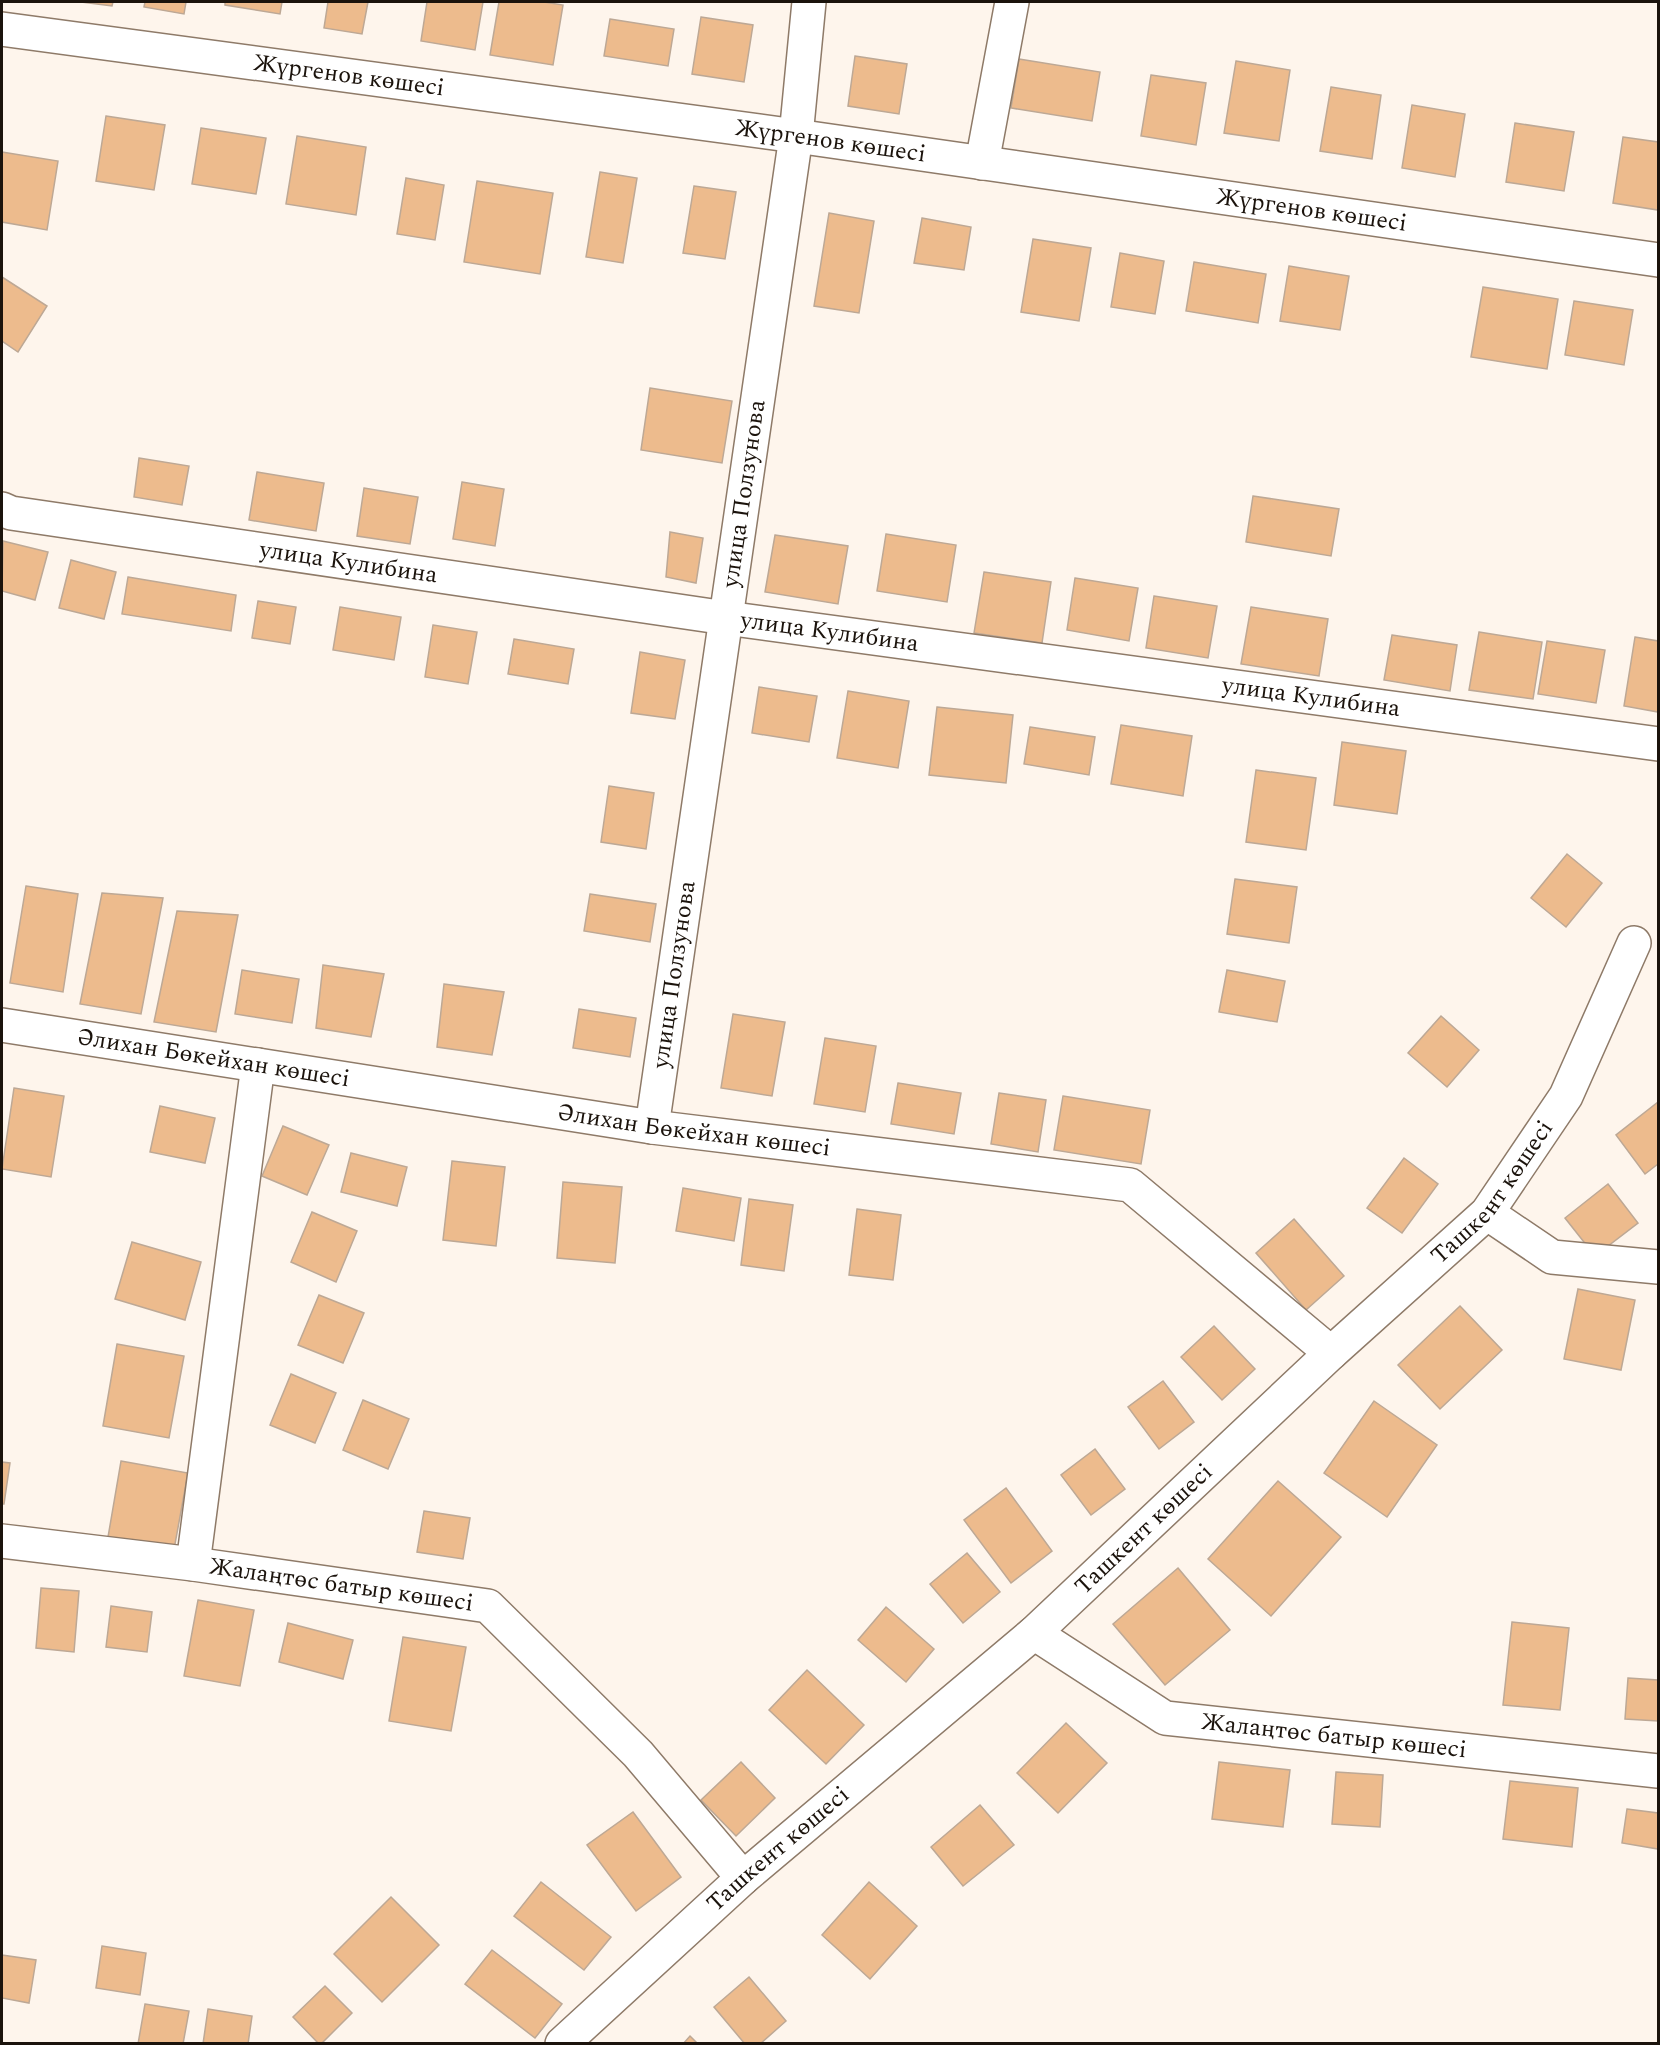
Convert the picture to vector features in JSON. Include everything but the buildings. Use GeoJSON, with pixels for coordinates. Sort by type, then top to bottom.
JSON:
{"type":"FeatureCollection","features":[{"type":"Feature","properties":{"kind":"street","name":"улица Ползунова"},"geometry":{"type":"LineString","coordinates":[[652,1126],[796,135],[809,2]]}},
{"type":"Feature","properties":{"kind":"street"},"geometry":{"type":"LineString","coordinates":[[982,163],[1012,2]]}},
{"type":"Feature","properties":{"kind":"street","name":"Жүргенов көшесі"},"geometry":{"type":"LineString","coordinates":[[2,29],[796,135],[1659,260]]}},
{"type":"Feature","properties":{"kind":"street","name":"улица Кулибина"},"geometry":{"type":"LineString","coordinates":[[2,509],[23,515],[726,618],[1659,744]]}},
{"type":"Feature","properties":{"kind":"street","name":"Ташкент көшесі"},"geometry":{"type":"LineString","coordinates":[[562,2043],[743,1878],[1034,1633],[1331,1353],[1487,1214],[1566,1096],[1634,943]]}},
{"type":"Feature","properties":{"kind":"street","name":"Әлихан Бөкейхан көшесі"},"geometry":{"type":"LineString","coordinates":[[2,1025],[652,1126],[1130,1185],[1331,1353]]}},
{"type":"Feature","properties":{"kind":"street"},"geometry":{"type":"LineString","coordinates":[[193,1564],[258,1065]]}},
{"type":"Feature","properties":{"kind":"street"},"geometry":{"type":"LineString","coordinates":[[1487,1214],[1552,1257],[1659,1267]]}},
{"type":"Feature","properties":{"kind":"street","name":"Жалаңтөс батыр көшесі"},"geometry":{"type":"LineString","coordinates":[[2,1540],[193,1564],[488,1606],[638,1754],[743,1878]]}},
{"type":"Feature","properties":{"kind":"street","name":"Жалаңтөс батыр көшесі"},"geometry":{"type":"LineString","coordinates":[[1034,1633],[1165,1718],[1659,1771]]}}]}
